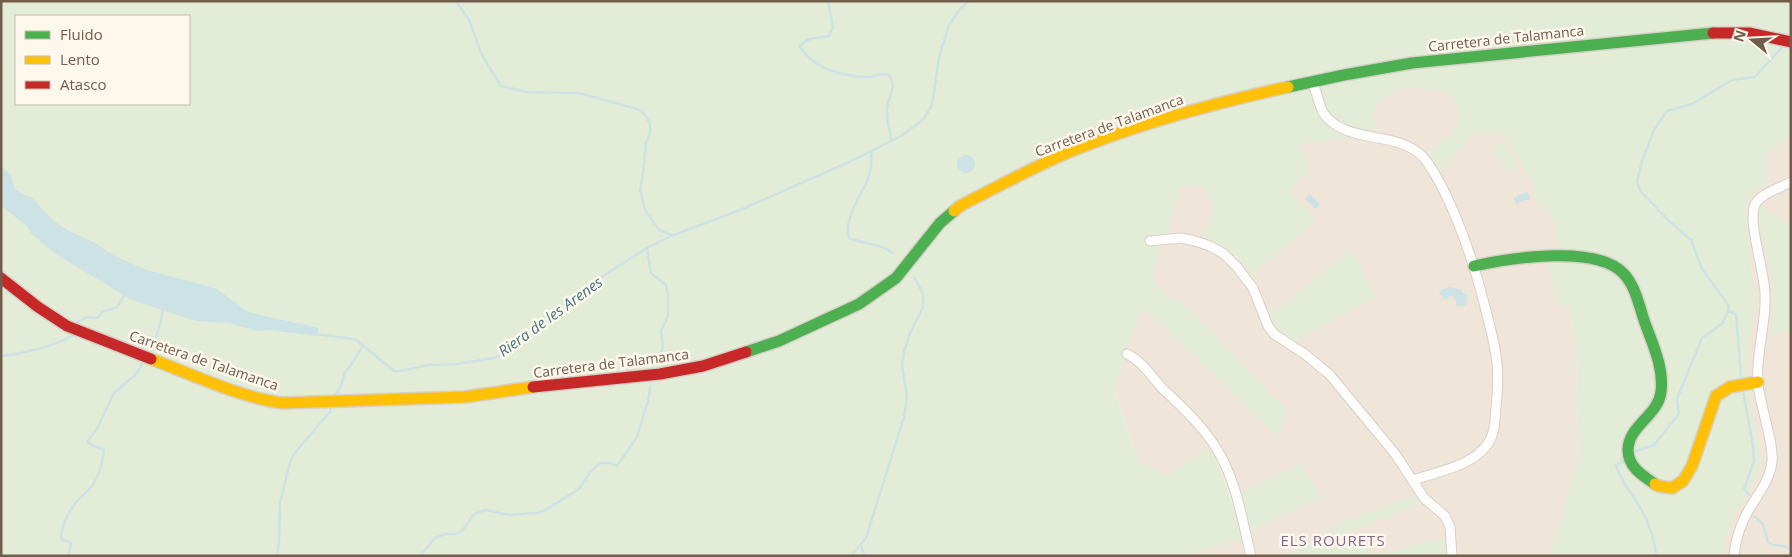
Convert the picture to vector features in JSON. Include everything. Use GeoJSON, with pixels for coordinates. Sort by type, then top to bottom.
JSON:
{"type":"FeatureCollection","features":[{"type":"Feature","properties":{"kind":"street","name":"Carretera de Talamanca"},"geometry":{"type":"LineString","coordinates":[[1,278],[33,304],[60,322],[78,330],[239,392],[283,403],[465,397],[540,386],[688,370],[779,342],[873,296],[898,276],[949,214],[960,206],[1022,174],[1090,145],[1193,110],[1344,75],[1412,63],[1648,38],[1730,32],[1791,42]]}},
{"type":"Feature","properties":{"kind":"street"},"geometry":{"type":"LineString","coordinates":[[1312,83],[1317,90],[1324,114],[1339,126],[1364,136],[1396,142],[1422,155],[1430,165],[1454,211],[1474,266],[1492,331],[1497,365],[1494,429],[1488,444],[1471,459],[1413,480]]}},
{"type":"Feature","properties":{"kind":"street"},"geometry":{"type":"LineString","coordinates":[[1734,556],[1744,518],[1761,492],[1772,460],[1758,382],[1766,308],[1763,275],[1754,232],[1754,206],[1764,195],[1791,182]]}},
{"type":"Feature","properties":{"kind":"street"},"geometry":{"type":"LineString","coordinates":[[1150,241],[1181,238],[1195,240],[1224,254],[1237,267],[1253,288],[1268,326],[1274,334],[1306,355],[1330,375],[1396,455],[1424,498],[1445,516],[1450,526],[1452,556]]}},
{"type":"Feature","properties":{"kind":"street"},"geometry":{"type":"LineString","coordinates":[[1474,266],[1510,258],[1542,255],[1574,256],[1605,262],[1619,268],[1633,287],[1660,368],[1661,394],[1657,406],[1633,433],[1628,446],[1631,463],[1642,476],[1656,486],[1665,489],[1674,488],[1680,485],[1687,477],[1716,396],[1731,386],[1758,382]]}},
{"type":"Feature","properties":{"kind":"street"},"geometry":{"type":"LineString","coordinates":[[1127,354],[1135,358],[1195,419],[1218,451],[1238,500],[1251,556]]}},
{"type":"Feature","properties":{"kind":"shaded area"},"geometry":{"type":"Polygon","coordinates":[[[1411,86],[1443,91],[1455,101],[1460,116],[1453,135],[1428,151],[1442,173],[1470,134],[1504,134],[1534,186],[1537,203],[1555,222],[1559,252],[1558,306],[1569,305],[1577,354],[1578,459],[1550,556],[1195,556],[1197,551],[1235,510],[1231,496],[1209,447],[1169,475],[1139,463],[1112,383],[1123,337],[1146,309],[1278,437],[1230,352],[1186,305],[1163,295],[1130,228],[1170,188],[1202,185],[1215,208],[1202,236],[1234,254],[1253,275],[1278,252],[1299,143],[1344,139],[1375,127],[1373,114],[1380,99],[1411,86]]]}},
{"type":"Feature","properties":{"kind":"shaded area"},"geometry":{"type":"Polygon","coordinates":[[[1791,134],[1791,556],[1724,556],[1726,537],[1759,447],[1749,397],[1746,363],[1754,317],[1753,283],[1745,207],[1749,196],[1767,182],[1765,160],[1778,144],[1791,134]]]}},
{"type":"Feature","properties":{"kind":"shaded area"},"geometry":{"type":"Polygon","coordinates":[[[962,155],[970,155],[975,160],[973,171],[962,173],[957,168],[957,160],[962,155]]]}},
{"type":"Feature","properties":{"kind":"shaded area"},"geometry":{"type":"Polygon","coordinates":[[[1,166],[11,175],[15,189],[31,197],[53,220],[67,230],[95,243],[115,256],[144,269],[217,289],[252,313],[319,328],[317,336],[267,330],[258,331],[229,323],[196,321],[132,300],[54,253],[31,233],[26,225],[1,206],[1,166]]]}},
{"type":"Feature","properties":{"kind":"shaded area"},"geometry":{"type":"Polygon","coordinates":[[[1528,192],[1530,199],[1517,204],[1513,199],[1515,197],[1518,198],[1516,196],[1528,192]]]}},
{"type":"Feature","properties":{"kind":"shaded area"},"geometry":{"type":"Polygon","coordinates":[[[1310,194],[1320,205],[1315,209],[1305,198],[1310,194]]]}},
{"type":"Feature","properties":{"kind":"shaded area"},"geometry":{"type":"Polygon","coordinates":[[[1450,287],[1462,290],[1467,295],[1466,305],[1459,307],[1455,298],[1451,296],[1445,300],[1439,293],[1441,290],[1450,287]]]}},
{"type":"Feature","properties":{"kind":"green space"},"geometry":{"type":"Polygon","coordinates":[[[1,1],[1791,1],[1791,134],[1778,144],[1765,160],[1767,182],[1749,196],[1745,207],[1753,283],[1754,317],[1746,363],[1749,397],[1761,464],[1753,485],[1737,511],[1726,537],[1724,556],[1550,556],[1578,459],[1577,354],[1569,305],[1558,306],[1547,258],[1559,252],[1555,222],[1537,203],[1534,186],[1504,134],[1470,134],[1442,174],[1428,151],[1453,135],[1460,116],[1455,101],[1443,91],[1411,86],[1380,99],[1373,114],[1376,127],[1344,139],[1299,143],[1311,169],[1289,190],[1315,221],[1253,275],[1234,254],[1201,236],[1215,208],[1202,185],[1182,187],[1153,275],[1163,295],[1186,305],[1287,411],[1278,437],[1146,310],[1138,319],[1114,390],[1139,463],[1169,475],[1209,447],[1220,469],[1242,539],[1197,551],[1195,556],[1,556],[1,1]]]}},
{"type":"Feature","properties":{"kind":"green space"},"geometry":{"type":"Polygon","coordinates":[[[1504,142],[1518,166],[1507,173],[1492,149],[1504,142]]]}},
{"type":"Feature","properties":{"kind":"green space"},"geometry":{"type":"Polygon","coordinates":[[[1761,205],[1791,228],[1791,332],[1770,333],[1773,303],[1772,281],[1759,216],[1761,205]]]}},
{"type":"Feature","properties":{"kind":"green space"},"geometry":{"type":"Polygon","coordinates":[[[1352,249],[1376,297],[1294,342],[1277,329],[1269,316],[1352,249]]]}},
{"type":"Feature","properties":{"kind":"green space"},"geometry":{"type":"Polygon","coordinates":[[[1301,464],[1322,498],[1250,531],[1240,493],[1301,464]]]}},
{"type":"Feature","properties":{"kind":"green space"},"geometry":{"type":"Polygon","coordinates":[[[1415,495],[1421,504],[1343,534],[1375,555],[1445,538],[1446,556],[1287,556],[1338,524],[1415,495]]]}},
{"type":"Feature","properties":{"kind":"waterway"},"geometry":{"type":"LineString","coordinates":[[456,1],[469,20],[482,55],[501,86],[527,92],[579,93],[637,109],[645,114],[650,124],[650,133],[646,143],[640,190],[645,210],[659,230],[671,235]]}},
{"type":"Feature","properties":{"kind":"waterway"},"geometry":{"type":"LineString","coordinates":[[828,1],[833,28],[829,36],[809,39],[802,43],[800,47],[813,61],[839,73],[859,77],[888,74],[893,87],[887,112],[891,140]]}},
{"type":"Feature","properties":{"kind":"waterway","name":"Riera de les Arenes"},"geometry":{"type":"LineString","coordinates":[[314,334],[355,339],[394,371],[428,365],[457,364],[494,358],[502,354],[547,315],[647,248],[671,236],[740,210],[847,163],[901,136],[923,120],[932,105],[939,57],[949,25],[960,9],[969,1]]}},
{"type":"Feature","properties":{"kind":"waterway"},"geometry":{"type":"LineString","coordinates":[[1631,454],[1654,445],[1679,414],[1677,399],[1702,338],[1723,323],[1729,306],[1702,269],[1691,240],[1641,192],[1637,182],[1642,161],[1654,130],[1667,111],[1692,104],[1732,80],[1755,77],[1785,44]]}},
{"type":"Feature","properties":{"kind":"waterway"},"geometry":{"type":"LineString","coordinates":[[871,151],[871,163],[867,182],[848,224],[849,238],[883,247],[893,253]]}},
{"type":"Feature","properties":{"kind":"waterway"},"geometry":{"type":"LineString","coordinates":[[647,248],[651,273],[666,285],[668,297],[668,316],[661,331],[663,348],[657,365]]}},
{"type":"Feature","properties":{"kind":"waterway"},"geometry":{"type":"LineString","coordinates":[[851,556],[866,538],[904,417],[907,398],[902,365],[904,352],[910,333],[923,307],[923,294],[915,278]]}},
{"type":"Feature","properties":{"kind":"waterway"},"geometry":{"type":"LineString","coordinates":[[76,323],[87,317],[98,318],[102,312],[117,307],[126,293]]}},
{"type":"Feature","properties":{"kind":"waterway"},"geometry":{"type":"LineString","coordinates":[[151,352],[160,325],[163,308]]}},
{"type":"Feature","properties":{"kind":"waterway"},"geometry":{"type":"LineString","coordinates":[[1728,311],[1736,314],[1741,376]]}},
{"type":"Feature","properties":{"kind":"waterway"},"geometry":{"type":"LineString","coordinates":[[1,356],[39,349],[74,335]]}},
{"type":"Feature","properties":{"kind":"waterway"},"geometry":{"type":"LineString","coordinates":[[335,396],[341,386],[345,372],[363,346]]}},
{"type":"Feature","properties":{"kind":"waterway"},"geometry":{"type":"LineString","coordinates":[[68,556],[71,543],[61,539],[64,523],[75,504],[94,482],[103,459],[104,450],[92,445],[88,442],[89,439],[96,431],[114,393],[136,374],[143,363]]}},
{"type":"Feature","properties":{"kind":"waterway"},"geometry":{"type":"LineString","coordinates":[[420,556],[435,538],[462,531],[474,514],[485,510],[510,515],[537,513],[579,489],[591,471],[601,463],[610,463],[617,466],[637,437],[649,397],[650,387]]}},
{"type":"Feature","properties":{"kind":"waterway"},"geometry":{"type":"LineString","coordinates":[[1743,391],[1754,461],[1744,489],[1749,495]]}},
{"type":"Feature","properties":{"kind":"waterway"},"geometry":{"type":"LineString","coordinates":[[277,556],[280,503],[289,466],[293,455],[330,412],[331,406]]}},
{"type":"Feature","properties":{"kind":"waterway"},"geometry":{"type":"LineString","coordinates":[[1625,459],[1616,466],[1647,522],[1654,542],[1656,556]]}},
{"type":"Feature","properties":{"kind":"waterway"},"geometry":{"type":"LineString","coordinates":[[1755,517],[1763,524],[1768,542],[1772,545],[1784,546],[1791,550]]}},
{"type":"Feature","properties":{"kind":"waterway"},"geometry":{"type":"LineString","coordinates":[[861,546],[865,556]]}},
{"type":"Feature","properties":{"kind":"traffic: fast"},"geometry":{"type":"LineString","coordinates":[[1288,87],[1412,63],[1713,33]]}},
{"type":"Feature","properties":{"kind":"traffic: fast"},"geometry":{"type":"LineString","coordinates":[[746,352],[779,341],[859,304],[896,278],[940,223],[954,211]]}},
{"type":"Feature","properties":{"kind":"traffic: fast"},"geometry":{"type":"LineString","coordinates":[[1474,266],[1530,257],[1574,256],[1594,259],[1611,265],[1624,274],[1634,291],[1661,374],[1662,383],[1659,400],[1655,408],[1633,434],[1628,450],[1633,466],[1655,484]]}},
{"type":"Feature","properties":{"kind":"traffic: slow"},"geometry":{"type":"LineString","coordinates":[[954,211],[960,206],[1028,171],[1069,152],[1177,115],[1288,87]]}},
{"type":"Feature","properties":{"kind":"traffic: slow"},"geometry":{"type":"LineString","coordinates":[[151,359],[233,391],[283,403],[465,397],[533,387]]}},
{"type":"Feature","properties":{"kind":"traffic: slow"},"geometry":{"type":"LineString","coordinates":[[1655,484],[1672,488],[1683,481],[1692,466],[1716,396],[1730,387],[1758,382]]}},
{"type":"Feature","properties":{"kind":"traffic: jam"},"geometry":{"type":"LineString","coordinates":[[1713,33],[1750,33],[1791,42]]}},
{"type":"Feature","properties":{"kind":"traffic: jam"},"geometry":{"type":"LineString","coordinates":[[1,278],[38,307],[67,326],[151,359]]}},
{"type":"Feature","properties":{"kind":"traffic: jam"},"geometry":{"type":"LineString","coordinates":[[533,387],[660,374],[703,366],[746,352]]}},
{"type":"Feature","properties":{"kind":"district","name":"ELS ROURETS"},"geometry":{"type":"Point","coordinates":[1333,540]}}]}
